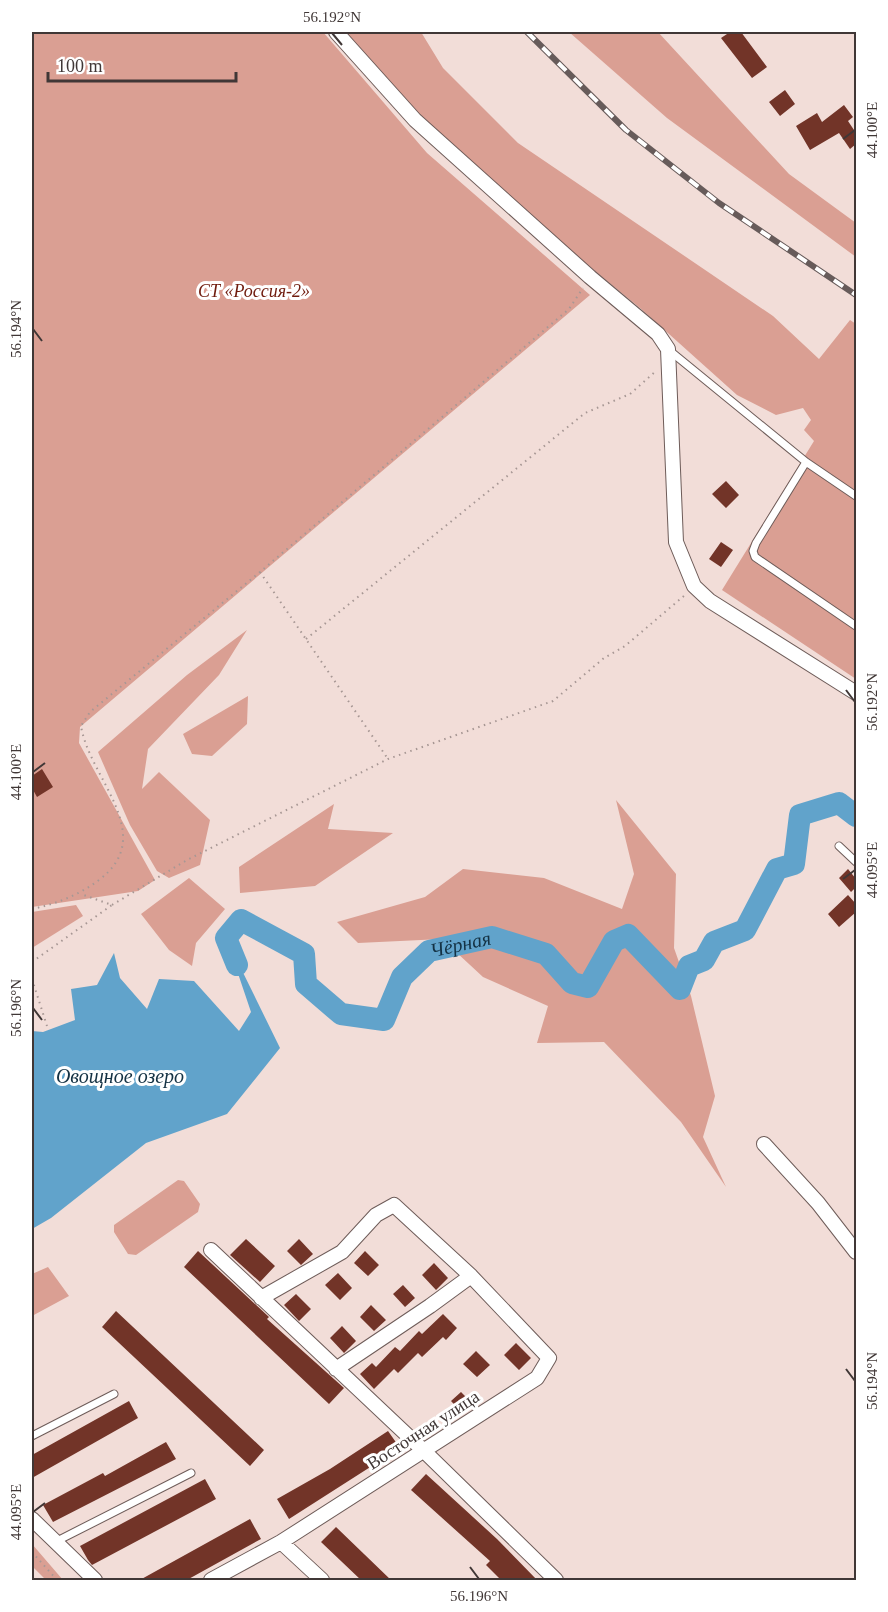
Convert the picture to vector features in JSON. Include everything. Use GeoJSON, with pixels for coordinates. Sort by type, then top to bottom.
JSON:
{"type":"FeatureCollection","features":[{"type":"Feature","properties":{"kind":"street"},"geometry":{"type":"LineString","coordinates":[[336,32],[414,120],[590,277],[658,334],[668,355],[676,542],[694,586],[710,601],[856,693]]}},
{"type":"Feature","properties":{"kind":"street"},"geometry":{"type":"LineString","coordinates":[[764,1144],[818,1203],[856,1252]]}},
{"type":"Feature","properties":{"kind":"street","name":"Восточная улица"},"geometry":{"type":"LineString","coordinates":[[211,1581],[281,1542],[537,1378],[549,1358],[471,1276],[394,1205],[376,1215],[342,1252],[261,1298]]}},
{"type":"Feature","properties":{"kind":"street"},"geometry":{"type":"LineString","coordinates":[[211,1250],[424,1451],[556,1581]]}},
{"type":"Feature","properties":{"kind":"street"},"geometry":{"type":"LineString","coordinates":[[336,1369],[471,1276]]}},
{"type":"Feature","properties":{"kind":"street"},"geometry":{"type":"LineString","coordinates":[[32,1519],[95,1581]]}},
{"type":"Feature","properties":{"kind":"street"},"geometry":{"type":"LineString","coordinates":[[281,1542],[322,1581]]}},
{"type":"Feature","properties":{"kind":"lane"},"geometry":{"type":"LineString","coordinates":[[668,355],[806,462],[856,496]]}},
{"type":"Feature","properties":{"kind":"lane"},"geometry":{"type":"LineString","coordinates":[[806,462],[753,551],[755,557],[856,626]]}},
{"type":"Feature","properties":{"kind":"lane"},"geometry":{"type":"LineString","coordinates":[[839,846],[856,861]]}},
{"type":"Feature","properties":{"kind":"lane"},"geometry":{"type":"LineString","coordinates":[[32,1436],[114,1394]]}},
{"type":"Feature","properties":{"kind":"lane"},"geometry":{"type":"LineString","coordinates":[[55,1542],[191,1473]]}},
{"type":"Feature","properties":{"kind":"path"},"geometry":{"type":"LineString","coordinates":[[32,909],[81,894],[113,870],[124,833],[117,809],[84,745],[81,726],[90,712],[261,572],[570,309],[590,277]]}},
{"type":"Feature","properties":{"kind":"path"},"geometry":{"type":"LineString","coordinates":[[306,639],[585,413],[630,394],[668,355]]}},
{"type":"Feature","properties":{"kind":"path"},"geometry":{"type":"LineString","coordinates":[[261,572],[388,759]]}},
{"type":"Feature","properties":{"kind":"path"},"geometry":{"type":"LineString","coordinates":[[32,963],[112,905],[187,860],[388,759],[553,701],[604,658],[625,646],[694,586]]}},
{"type":"Feature","properties":{"kind":"path"},"geometry":{"type":"LineString","coordinates":[[81,894],[112,905]]}},
{"type":"Feature","properties":{"kind":"path"},"geometry":{"type":"LineString","coordinates":[[32,979],[47,1026]]}},
{"type":"Feature","properties":{"kind":"path"},"geometry":{"type":"LineString","coordinates":[[32,1552],[57,1581]]}},
{"type":"Feature","properties":{"kind":"green space","name":"СТ «Россия-2»"},"geometry":{"type":"Polygon","coordinates":[[[32,32],[323,32],[427,153],[590,295],[80,727],[79,743],[155,880],[138,891],[32,907],[32,32]]]}},
{"type":"Feature","properties":{"kind":"green space"},"geometry":{"type":"Polygon","coordinates":[[[345,32],[421,32],[443,68],[518,143],[773,316],[819,359],[850,320],[856,324],[856,679],[722,590],[814,441],[804,430],[811,420],[803,408],[776,415],[737,395],[640,308],[519,209],[407,102],[345,32]]]}},
{"type":"Feature","properties":{"kind":"green space"},"geometry":{"type":"Polygon","coordinates":[[[569,32],[658,32],[789,174],[856,223],[856,257],[667,118],[569,32]]]}},
{"type":"Feature","properties":{"kind":"green space"},"geometry":{"type":"Polygon","coordinates":[[[247,630],[219,675],[148,749],[142,789],[159,772],[210,820],[200,865],[169,878],[157,871],[130,825],[98,752],[187,675],[247,630]]]}},
{"type":"Feature","properties":{"kind":"green space"},"geometry":{"type":"Polygon","coordinates":[[[248,696],[247,724],[212,756],[192,754],[183,734],[248,696]]]}},
{"type":"Feature","properties":{"kind":"green space"},"geometry":{"type":"Polygon","coordinates":[[[616,800],[676,874],[674,948],[691,996],[715,1096],[703,1137],[726,1187],[681,1122],[604,1042],[537,1043],[548,1006],[483,977],[442,939],[358,943],[337,922],[425,897],[463,869],[544,878],[622,909],[634,874],[616,800]]]}},
{"type":"Feature","properties":{"kind":"green space"},"geometry":{"type":"Polygon","coordinates":[[[334,804],[328,829],[393,833],[315,886],[240,893],[239,867],[334,804]]]}},
{"type":"Feature","properties":{"kind":"green space"},"geometry":{"type":"Polygon","coordinates":[[[189,878],[225,909],[196,943],[192,966],[169,950],[141,914],[189,878]]]}},
{"type":"Feature","properties":{"kind":"green space"},"geometry":{"type":"Polygon","coordinates":[[[76,905],[83,916],[32,948],[32,912],[76,905]]]}},
{"type":"Feature","properties":{"kind":"green space"},"geometry":{"type":"Polygon","coordinates":[[[178,1180],[184,1181],[200,1204],[198,1212],[136,1255],[128,1254],[114,1232],[114,1225],[178,1180]]]}},
{"type":"Feature","properties":{"kind":"green space"},"geometry":{"type":"Polygon","coordinates":[[[48,1267],[69,1296],[32,1316],[32,1274],[48,1267]]]}},
{"type":"Feature","properties":{"kind":"green space"},"geometry":{"type":"Polygon","coordinates":[[[32,1544],[63,1580],[46,1580],[32,1566],[32,1544]]]}},
{"type":"Feature","properties":{"kind":"water","name":"Овощное озеро"},"geometry":{"type":"Polygon","coordinates":[[[226,938],[280,1048],[227,1114],[146,1143],[51,1218],[32,1229],[32,1031],[43,1032],[75,1020],[71,989],[97,985],[114,953],[120,978],[147,1009],[159,979],[194,981],[239,1031],[251,1012],[226,938]]]}},
{"type":"Feature","properties":{"kind":"building"},"geometry":{"type":"Polygon","coordinates":[[[730,32],[741,32],[767,67],[752,78],[721,38],[730,32]]]}},
{"type":"Feature","properties":{"kind":"building"},"geometry":{"type":"Polygon","coordinates":[[[785,90],[795,104],[780,116],[769,102],[785,90]]]}},
{"type":"Feature","properties":{"kind":"building"},"geometry":{"type":"Polygon","coordinates":[[[844,105],[853,117],[848,121],[856,133],[856,144],[850,149],[839,133],[810,150],[796,126],[817,113],[822,122],[844,105]]]}},
{"type":"Feature","properties":{"kind":"building"},"geometry":{"type":"Polygon","coordinates":[[[726,481],[739,495],[726,508],[712,494],[726,481]]]}},
{"type":"Feature","properties":{"kind":"building"},"geometry":{"type":"Polygon","coordinates":[[[721,542],[733,550],[721,567],[709,559],[721,542]]]}},
{"type":"Feature","properties":{"kind":"building"},"geometry":{"type":"Polygon","coordinates":[[[42,769],[53,787],[37,797],[32,788],[32,776],[42,769]]]}},
{"type":"Feature","properties":{"kind":"building"},"geometry":{"type":"Polygon","coordinates":[[[848,869],[856,879],[856,887],[851,892],[839,878],[848,869]]]}},
{"type":"Feature","properties":{"kind":"building"},"geometry":{"type":"Polygon","coordinates":[[[848,895],[856,904],[856,912],[839,927],[828,914],[848,895]]]}},
{"type":"Feature","properties":{"kind":"building"},"geometry":{"type":"Polygon","coordinates":[[[246,1239],[275,1266],[260,1282],[230,1255],[246,1239]]]}},
{"type":"Feature","properties":{"kind":"building"},"geometry":{"type":"Polygon","coordinates":[[[299,1239],[313,1254],[301,1265],[287,1251],[299,1239]]]}},
{"type":"Feature","properties":{"kind":"building"},"geometry":{"type":"Polygon","coordinates":[[[198,1251],[269,1317],[267,1319],[344,1388],[329,1404],[184,1267],[198,1251]]]}},
{"type":"Feature","properties":{"kind":"building"},"geometry":{"type":"Polygon","coordinates":[[[365,1251],[379,1265],[368,1276],[354,1263],[365,1251]]]}},
{"type":"Feature","properties":{"kind":"building"},"geometry":{"type":"Polygon","coordinates":[[[434,1263],[448,1278],[436,1290],[422,1275],[434,1263]]]}},
{"type":"Feature","properties":{"kind":"building"},"geometry":{"type":"Polygon","coordinates":[[[338,1273],[352,1288],[340,1300],[325,1285],[338,1273]]]}},
{"type":"Feature","properties":{"kind":"building"},"geometry":{"type":"Polygon","coordinates":[[[403,1285],[415,1298],[405,1307],[393,1294],[403,1285]]]}},
{"type":"Feature","properties":{"kind":"building"},"geometry":{"type":"Polygon","coordinates":[[[296,1294],[311,1309],[299,1321],[284,1305],[296,1294]]]}},
{"type":"Feature","properties":{"kind":"building"},"geometry":{"type":"Polygon","coordinates":[[[371,1305],[386,1320],[374,1331],[360,1317],[371,1305]]]}},
{"type":"Feature","properties":{"kind":"building"},"geometry":{"type":"Polygon","coordinates":[[[116,1311],[264,1450],[250,1466],[102,1327],[116,1311]]]}},
{"type":"Feature","properties":{"kind":"building"},"geometry":{"type":"Polygon","coordinates":[[[443,1314],[457,1328],[446,1340],[443,1337],[422,1357],[418,1353],[398,1373],[394,1369],[374,1389],[360,1374],[372,1363],[376,1367],[395,1347],[400,1351],[419,1331],[422,1334],[443,1314]]]}},
{"type":"Feature","properties":{"kind":"building"},"geometry":{"type":"Polygon","coordinates":[[[342,1326],[356,1341],[344,1353],[330,1338],[342,1326]]]}},
{"type":"Feature","properties":{"kind":"building"},"geometry":{"type":"Polygon","coordinates":[[[516,1343],[531,1358],[519,1370],[504,1355],[516,1343]]]}},
{"type":"Feature","properties":{"kind":"building"},"geometry":{"type":"Polygon","coordinates":[[[476,1351],[490,1365],[477,1377],[463,1364],[476,1351]]]}},
{"type":"Feature","properties":{"kind":"building"},"geometry":{"type":"Polygon","coordinates":[[[461,1392],[473,1404],[463,1414],[451,1401],[461,1392]]]}},
{"type":"Feature","properties":{"kind":"building"},"geometry":{"type":"Polygon","coordinates":[[[129,1401],[138,1418],[32,1478],[32,1455],[129,1401]]]}},
{"type":"Feature","properties":{"kind":"building"},"geometry":{"type":"Polygon","coordinates":[[[388,1431],[400,1448],[289,1519],[277,1499],[330,1469],[388,1431]]]}},
{"type":"Feature","properties":{"kind":"building"},"geometry":{"type":"Polygon","coordinates":[[[166,1442],[176,1459],[53,1522],[43,1505],[103,1473],[105,1476],[166,1442]]]}},
{"type":"Feature","properties":{"kind":"building"},"geometry":{"type":"Polygon","coordinates":[[[426,1474],[497,1539],[538,1581],[502,1581],[486,1565],[490,1561],[411,1490],[426,1474]]]}},
{"type":"Feature","properties":{"kind":"building"},"geometry":{"type":"Polygon","coordinates":[[[205,1479],[216,1499],[92,1565],[88,1560],[80,1546],[205,1479]]]}},
{"type":"Feature","properties":{"kind":"building"},"geometry":{"type":"Polygon","coordinates":[[[250,1519],[261,1539],[185,1581],[138,1581],[250,1519]]]}},
{"type":"Feature","properties":{"kind":"building"},"geometry":{"type":"Polygon","coordinates":[[[336,1527],[392,1581],[362,1581],[321,1542],[336,1527]]]}},
{"type":"Feature","properties":{"kind":"waterway","name":"Чёрная"},"geometry":{"type":"LineString","coordinates":[[237,965],[226,938],[241,920],[304,954],[306,984],[341,1014],[384,1020],[402,977],[429,951],[492,937],[546,954],[572,983],[588,987],[614,941],[628,935],[680,989],[689,966],[704,960],[714,942],[745,930],[777,869],[794,864],[800,815],[839,803],[856,816]]}},
{"type":"Feature","properties":{"kind":"railway"},"geometry":{"type":"LineString","coordinates":[[527,32],[626,130],[719,203],[856,295]]}}]}
